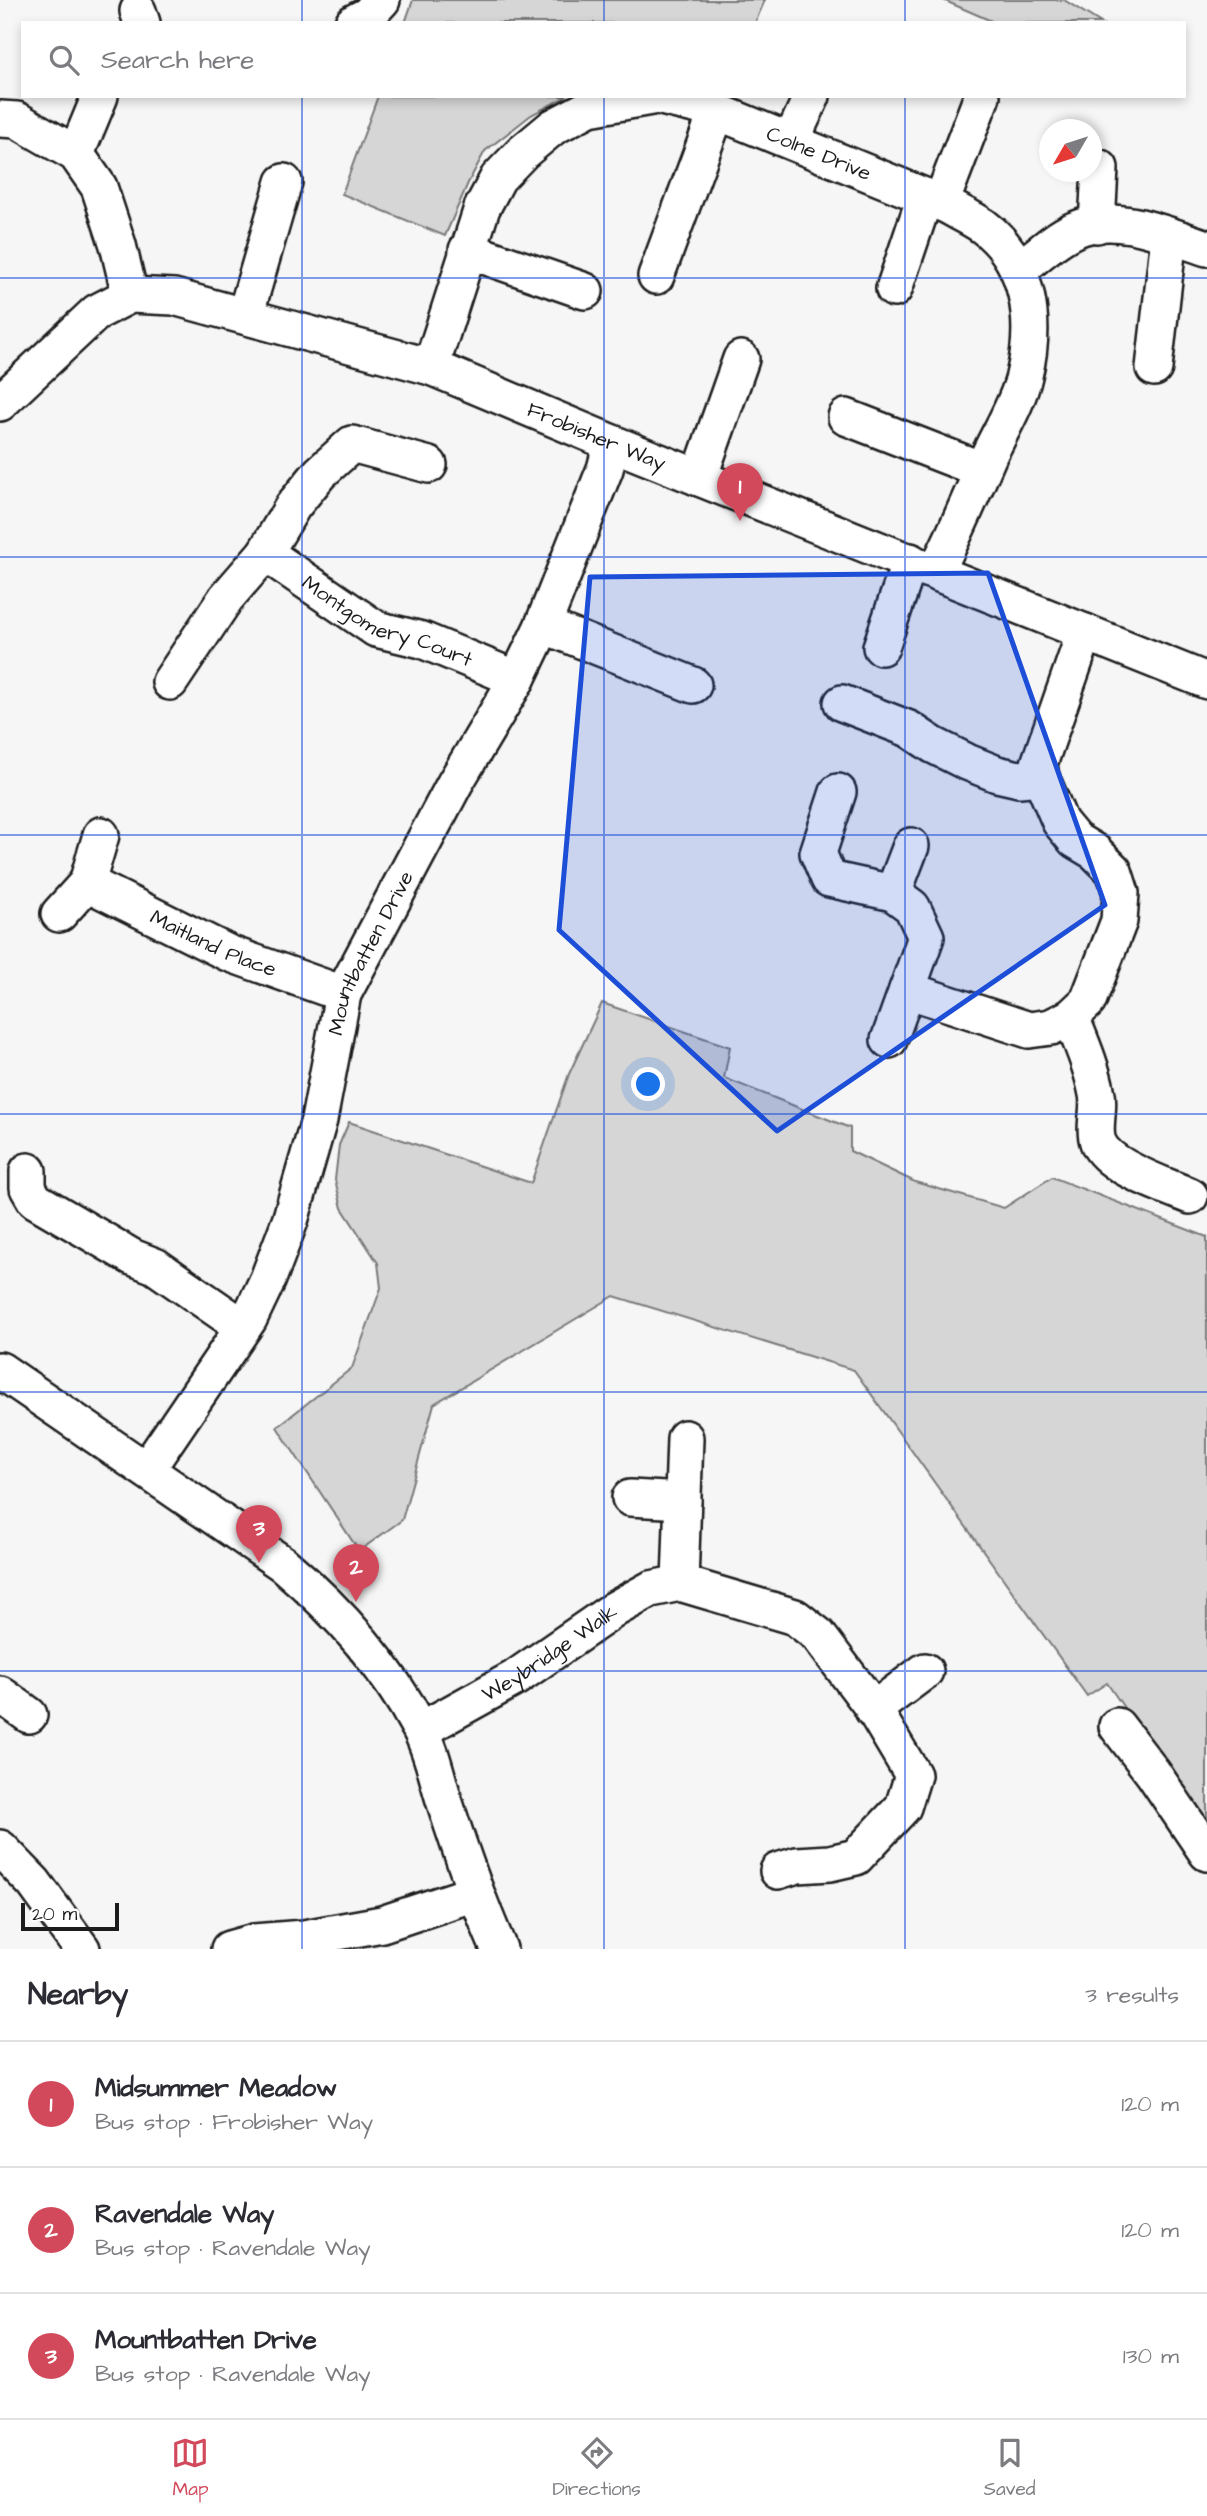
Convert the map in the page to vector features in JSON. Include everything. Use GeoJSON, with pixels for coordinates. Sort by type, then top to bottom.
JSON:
{"type":"FeatureCollection","features":[{"type":"Feature","properties":{"kind":"street"},"geometry":{"type":"LineString","coordinates":[[357,21],[368,15],[382,0]]}},
{"type":"Feature","properties":{"kind":"street"},"geometry":{"type":"LineString","coordinates":[[76,154],[99,98]]}},
{"type":"Feature","properties":{"kind":"street","name":"Colne Drive"},"geometry":{"type":"LineString","coordinates":[[431,367],[467,250],[482,208],[498,178],[553,127],[589,108],[646,98]]}},
{"type":"Feature","properties":{"kind":"street","name":"Colne Drive"},"geometry":{"type":"LineString","coordinates":[[665,98],[717,111],[933,200],[983,225],[1003,244],[1020,269],[1029,311],[1030,339],[1024,378],[952,541],[923,566],[881,647]]}},
{"type":"Feature","properties":{"kind":"street"},"geometry":{"type":"LineString","coordinates":[[791,141],[811,98]]}},
{"type":"Feature","properties":{"kind":"street"},"geometry":{"type":"LineString","coordinates":[[894,289],[981,98]]}},
{"type":"Feature","properties":{"kind":"street"},"geometry":{"type":"LineString","coordinates":[[656,275],[717,111]]}},
{"type":"Feature","properties":{"kind":"street"},"geometry":{"type":"LineString","coordinates":[[0,119],[17,120],[76,154],[99,187],[118,245],[130,295],[97,312],[0,403]]}},
{"type":"Feature","properties":{"kind":"street"},"geometry":{"type":"LineString","coordinates":[[245,316],[284,182]]}},
{"type":"Feature","properties":{"kind":"street"},"geometry":{"type":"LineString","coordinates":[[1097,225],[1099,182]]}},
{"type":"Feature","properties":{"kind":"street"},"geometry":{"type":"LineString","coordinates":[[1020,269],[1074,230],[1108,223],[1140,227],[1207,248]]}},
{"type":"Feature","properties":{"kind":"street"},"geometry":{"type":"LineString","coordinates":[[1154,368],[1169,236]]}},
{"type":"Feature","properties":{"kind":"street"},"geometry":{"type":"LineString","coordinates":[[467,250],[585,291]]}},
{"type":"Feature","properties":{"kind":"street","name":"Frobisher Way"},"geometry":{"type":"LineString","coordinates":[[130,295],[174,298],[431,367],[612,443],[1207,681]]}},
{"type":"Feature","properties":{"kind":"street"},"geometry":{"type":"LineString","coordinates":[[699,478],[741,359]]}},
{"type":"Feature","properties":{"kind":"street"},"geometry":{"type":"LineString","coordinates":[[846,417],[982,470]]}},
{"type":"Feature","properties":{"kind":"street","name":"Mountbatten Drive"},"geometry":{"type":"LineString","coordinates":[[147,1469],[243,1327],[268,1279],[290,1221],[319,1120],[344,994],[455,783],[517,679],[543,625],[605,469],[612,443]]}},
{"type":"Feature","properties":{"kind":"street"},"geometry":{"type":"LineString","coordinates":[[170,682],[226,598],[265,553],[293,506],[320,473],[352,444],[429,465]]}},
{"type":"Feature","properties":{"kind":"street","name":"Montgomery Court"},"geometry":{"type":"LineString","coordinates":[[265,553],[376,629],[422,640],[517,679]]}},
{"type":"Feature","properties":{"kind":"street"},"geometry":{"type":"LineString","coordinates":[[543,625],[693,685]]}},
{"type":"Feature","properties":{"kind":"street"},"geometry":{"type":"LineString","coordinates":[[907,990],[1029,1031],[1051,1027],[1071,1017],[1088,1001],[1134,888],[1096,852],[1075,840],[1060,822],[1041,776],[1039,764],[1086,632]]}},
{"type":"Feature","properties":{"kind":"street"},"geometry":{"type":"LineString","coordinates":[[842,703],[909,729],[933,746],[998,774],[1019,779],[1041,776]]}},
{"type":"Feature","properties":{"kind":"street"},"geometry":{"type":"LineString","coordinates":[[838,792],[818,853],[830,879],[893,893],[912,907],[926,937],[890,1040]]}},
{"type":"Feature","properties":{"kind":"street"},"geometry":{"type":"LineString","coordinates":[[59,914],[88,883],[101,835]]}},
{"type":"Feature","properties":{"kind":"street"},"geometry":{"type":"LineString","coordinates":[[893,893],[911,846]]}},
{"type":"Feature","properties":{"kind":"street","name":"Maitland Place"},"geometry":{"type":"LineString","coordinates":[[88,883],[228,953],[344,994]]}},
{"type":"Feature","properties":{"kind":"street"},"geometry":{"type":"LineString","coordinates":[[1071,1017],[1091,1069],[1098,1097],[1098,1142],[1111,1158],[1131,1170],[1190,1196]]}},
{"type":"Feature","properties":{"kind":"street"},"geometry":{"type":"LineString","coordinates":[[28,1171],[28,1188],[35,1200],[132,1257],[155,1266],[243,1327]]}},
{"type":"Feature","properties":{"kind":"street"},"geometry":{"type":"LineString","coordinates":[[0,1370],[283,1564],[320,1595],[394,1686],[421,1730],[475,1894],[499,1949]]}},
{"type":"Feature","properties":{"kind":"street"},"geometry":{"type":"LineString","coordinates":[[685,1438],[680,1583],[795,1617],[818,1634],[873,1710],[913,1775],[903,1807],[856,1857],[830,1863],[797,1865],[778,1871]]}},
{"type":"Feature","properties":{"kind":"street"},"geometry":{"type":"LineString","coordinates":[[630,1498],[683,1501]]}},
{"type":"Feature","properties":{"kind":"street","name":"Weybridge Walk"},"geometry":{"type":"LineString","coordinates":[[421,1730],[515,1678],[615,1609],[651,1589],[680,1583]]}},
{"type":"Feature","properties":{"kind":"street"},"geometry":{"type":"LineString","coordinates":[[873,1710],[925,1671]]}},
{"type":"Feature","properties":{"kind":"street"},"geometry":{"type":"LineString","coordinates":[[0,1694],[29,1715]]}},
{"type":"Feature","properties":{"kind":"street"},"geometry":{"type":"LineString","coordinates":[[1117,1726],[1153,1773],[1207,1853]]}},
{"type":"Feature","properties":{"kind":"street"},"geometry":{"type":"LineString","coordinates":[[0,1848],[34,1883],[82,1949]]}},
{"type":"Feature","properties":{"kind":"street"},"geometry":{"type":"LineString","coordinates":[[229,1949],[254,1941],[304,1938],[382,1924],[475,1894]]}},
{"type":"Feature","properties":{"kind":"highlighted area"},"geometry":{"type":"Polygon","coordinates":[[[988,573],[1105,905],[777,1131],[559,930],[590,577],[988,573]]]}},
{"type":"Feature","properties":{"kind":"shaded area"},"geometry":{"type":"Polygon","coordinates":[[[413,0],[765,0],[756,21],[406,21],[413,0]]]}},
{"type":"Feature","properties":{"kind":"shaded area"},"geometry":{"type":"Polygon","coordinates":[[[943,0],[1064,0],[1098,21],[991,21],[943,0]]]}},
{"type":"Feature","properties":{"kind":"shaded area"},"geometry":{"type":"Polygon","coordinates":[[[377,98],[563,98],[531,115],[485,151],[445,236],[342,194],[377,98]]]}},
{"type":"Feature","properties":{"kind":"shaded area"},"geometry":{"type":"Polygon","coordinates":[[[602,1003],[730,1047],[724,1078],[850,1128],[850,1151],[915,1182],[1004,1208],[1052,1177],[1207,1237],[1207,1829],[1107,1683],[1087,1696],[854,1370],[614,1296],[434,1404],[402,1520],[359,1551],[277,1427],[352,1368],[381,1288],[378,1263],[342,1208],[335,1180],[339,1145],[349,1122],[531,1183],[569,1074],[602,1003]]]}},
{"type":"Feature","properties":{"kind":"place","name":"Midsummer Meadow"},"geometry":{"type":"Point","coordinates":[740,521]}},
{"type":"Feature","properties":{"kind":"place","name":"Mountbatten Drive"},"geometry":{"type":"Point","coordinates":[259,1563]}},
{"type":"Feature","properties":{"kind":"place","name":"Ravendale Way"},"geometry":{"type":"Point","coordinates":[356,1602]}}]}
